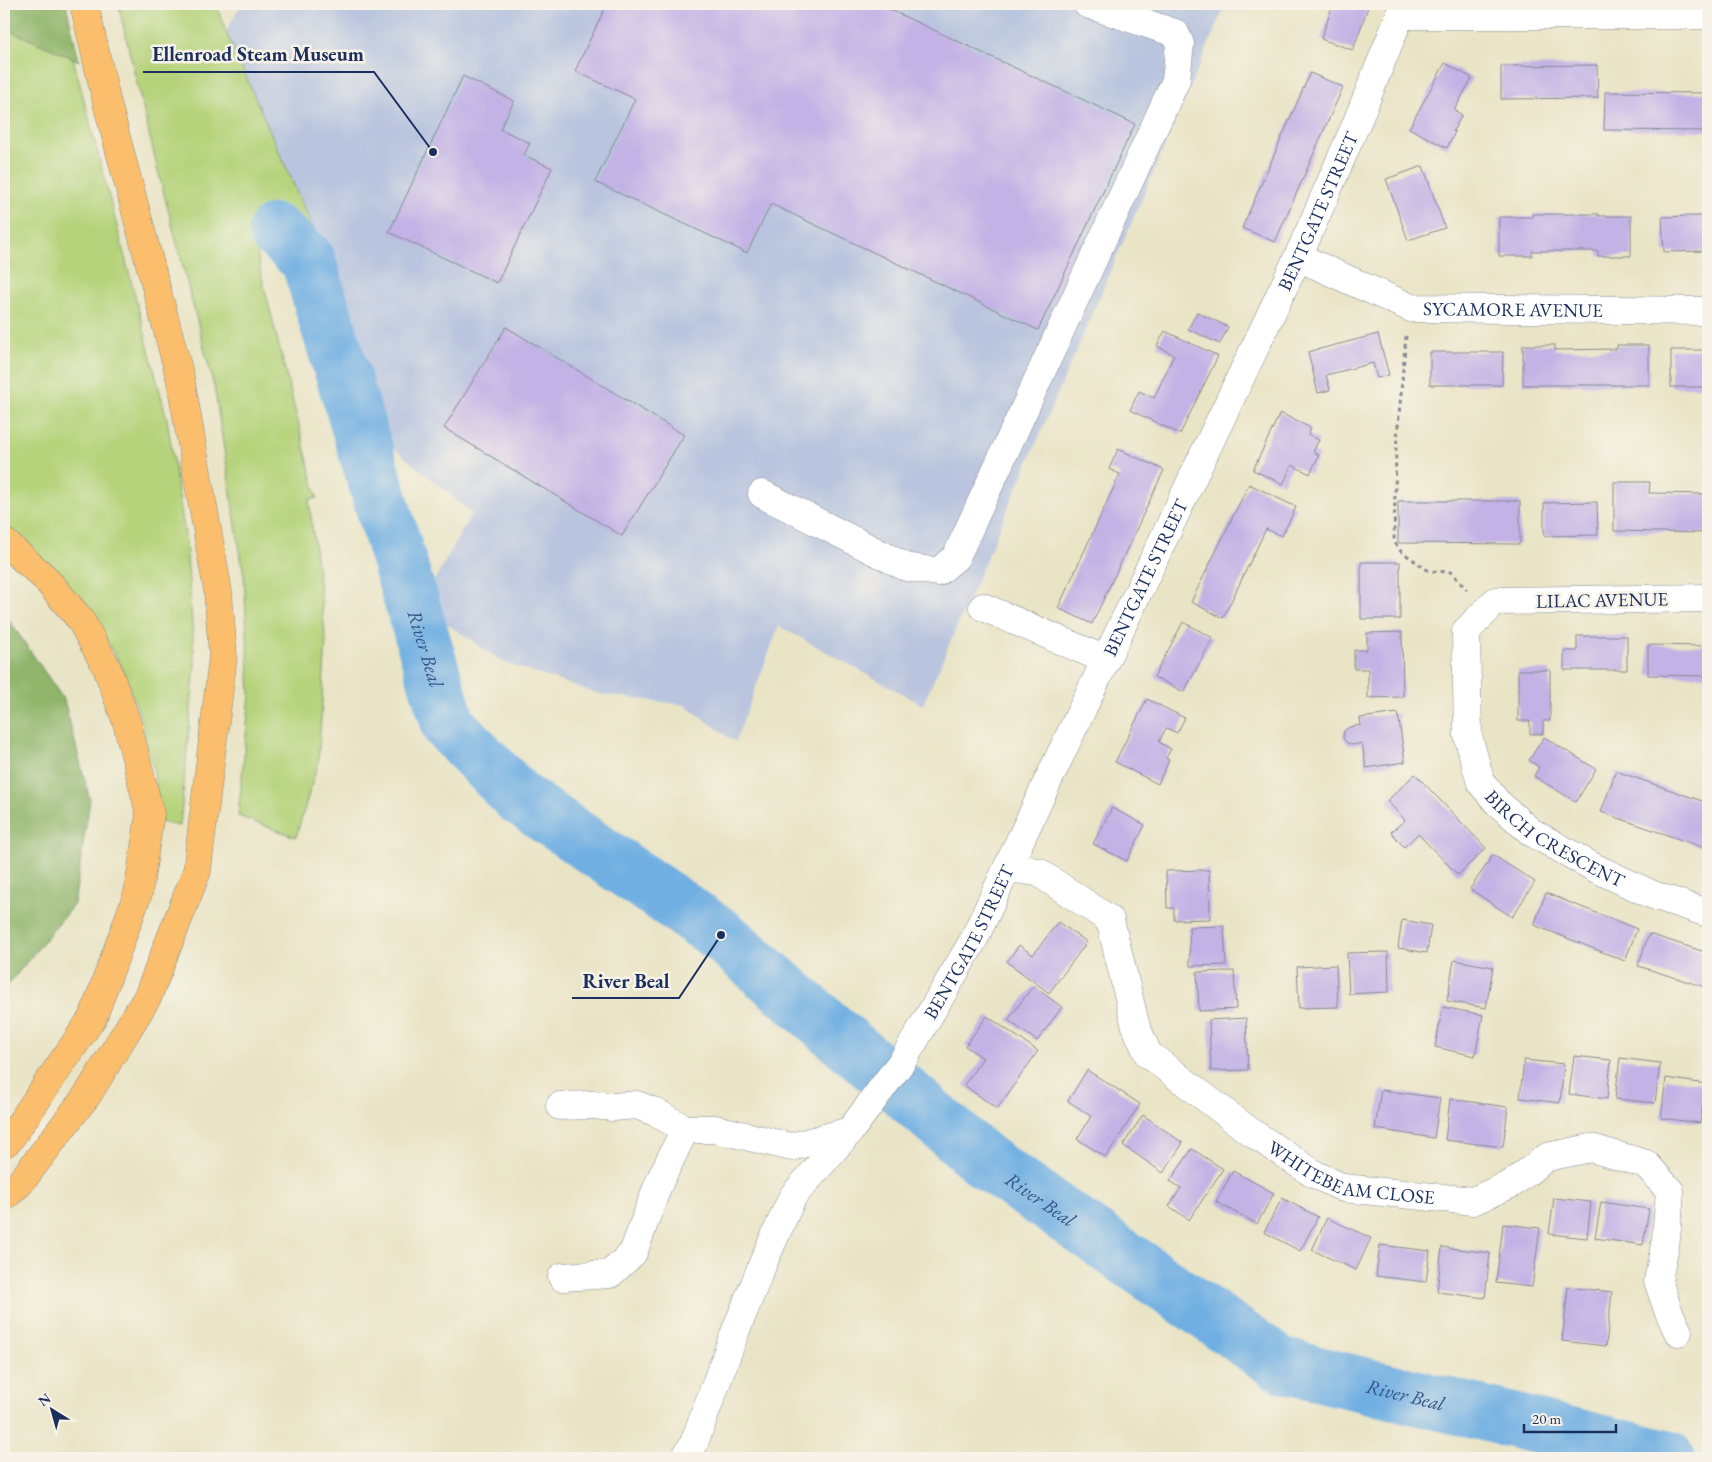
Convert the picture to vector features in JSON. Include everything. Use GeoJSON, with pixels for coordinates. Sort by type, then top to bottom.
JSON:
{"type":"FeatureCollection","features":[{"type":"Feature","properties":{"kind":"highway"},"geometry":{"type":"LineString","coordinates":[[4,1197],[20,1183],[88,1094],[148,996],[197,871],[223,656],[218,591],[180,377],[107,103],[84,4]]}},
{"type":"Feature","properties":{"kind":"highway"},"geometry":{"type":"LineString","coordinates":[[4,542],[44,577],[80,619],[108,668],[127,723],[150,814],[138,893],[93,1017],[4,1144]]}},
{"type":"Feature","properties":{"kind":"street"},"geometry":{"type":"LineString","coordinates":[[762,494],[906,567],[938,572],[956,557],[1176,80],[1180,44],[1175,33],[1087,4]]}},
{"type":"Feature","properties":{"kind":"street"},"geometry":{"type":"LineString","coordinates":[[1401,10],[1708,15]]}},
{"type":"Feature","properties":{"kind":"street","name":"BENTGATE STREET"},"geometry":{"type":"LineString","coordinates":[[685,1458],[694,1443],[766,1256],[793,1196],[850,1131],[903,1060],[973,941],[1298,257],[1357,122],[1401,10]]}},
{"type":"Feature","properties":{"kind":"street","name":"SYCAMORE AVENUE"},"geometry":{"type":"LineString","coordinates":[[1298,257],[1408,306],[1708,311]]}},
{"type":"Feature","properties":{"kind":"street","name":"LILAC AVENUE"},"geometry":{"type":"LineString","coordinates":[[1491,606],[1708,598]]}},
{"type":"Feature","properties":{"kind":"street","name":"BIRCH CRESCENT"},"geometry":{"type":"LineString","coordinates":[[1491,606],[1466,631],[1468,736],[1481,783],[1498,803],[1531,832],[1595,868],[1653,895],[1708,913]]}},
{"type":"Feature","properties":{"kind":"street"},"geometry":{"type":"LineString","coordinates":[[983,608],[1106,660]]}},
{"type":"Feature","properties":{"kind":"street","name":"WHITEBEAM CLOSE"},"geometry":{"type":"LineString","coordinates":[[1007,868],[1038,872],[1110,920],[1136,1027],[1148,1054],[1248,1130],[1314,1174],[1343,1188],[1473,1201],[1513,1183],[1547,1157],[1591,1148],[1646,1164],[1670,1191],[1666,1239],[1658,1281],[1678,1332]]}},
{"type":"Feature","properties":{"kind":"street"},"geometry":{"type":"LineString","coordinates":[[560,1106],[593,1105],[613,1107],[637,1104],[685,1129],[716,1129],[791,1147],[850,1131]]}},
{"type":"Feature","properties":{"kind":"street"},"geometry":{"type":"LineString","coordinates":[[562,1277],[610,1274],[633,1253],[658,1185],[685,1129]]}},
{"type":"Feature","properties":{"kind":"path"},"geometry":{"type":"LineString","coordinates":[[1408,306],[1396,449],[1394,540],[1398,549],[1429,571],[1451,572],[1491,606]]}},
{"type":"Feature","properties":{"kind":"shaded area"},"geometry":{"type":"Polygon","coordinates":[[[241,4],[1226,4],[923,705],[779,626],[735,742],[685,705],[599,694],[505,663],[420,606],[472,513],[378,435],[320,244],[226,32],[241,4]]]}},
{"type":"Feature","properties":{"kind":"green space"},"geometry":{"type":"Polygon","coordinates":[[[4,4],[66,4],[79,61],[4,28],[4,4]]]}},
{"type":"Feature","properties":{"kind":"green space"},"geometry":{"type":"Polygon","coordinates":[[[118,4],[216,4],[226,32],[320,244],[284,217],[267,222],[254,233],[260,270],[317,498],[309,500],[326,641],[318,763],[296,837],[238,816],[250,695],[244,576],[214,386],[158,171],[118,4]]]}},
{"type":"Feature","properties":{"kind":"green space"},"geometry":{"type":"Polygon","coordinates":[[[4,28],[73,58],[167,419],[186,542],[195,665],[180,826],[161,822],[153,768],[140,715],[121,666],[95,620],[16,536],[4,526],[4,28]]]}},
{"type":"Feature","properties":{"kind":"green space"},"geometry":{"type":"Polygon","coordinates":[[[4,613],[64,700],[90,800],[74,904],[4,990],[4,613]]]}},
{"type":"Feature","properties":{"kind":"building"},"geometry":{"type":"Polygon","coordinates":[[[607,4],[878,4],[1135,124],[1038,330],[771,204],[747,253],[595,182],[635,99],[575,71],[607,4]]]}},
{"type":"Feature","properties":{"kind":"building"},"geometry":{"type":"Polygon","coordinates":[[[1333,4],[1369,4],[1353,50],[1321,39],[1333,4]]]}},
{"type":"Feature","properties":{"kind":"building"},"geometry":{"type":"Polygon","coordinates":[[[1445,63],[1472,78],[1454,110],[1462,115],[1453,131],[1455,132],[1447,148],[1409,128],[1445,63]]]}},
{"type":"Feature","properties":{"kind":"building"},"geometry":{"type":"Polygon","coordinates":[[[1597,65],[1598,98],[1501,99],[1501,66],[1597,65]]]}},
{"type":"Feature","properties":{"kind":"building"},"geometry":{"type":"Polygon","coordinates":[[[1310,73],[1343,87],[1275,242],[1242,228],[1310,73]]]}},
{"type":"Feature","properties":{"kind":"building"},"geometry":{"type":"Polygon","coordinates":[[[463,76],[514,101],[500,129],[530,143],[524,155],[552,168],[497,283],[389,232],[463,76]]]}},
{"type":"Feature","properties":{"kind":"building"},"geometry":{"type":"Polygon","coordinates":[[[1605,92],[1708,93],[1708,131],[1604,130],[1605,92]]]}},
{"type":"Feature","properties":{"kind":"building"},"geometry":{"type":"Polygon","coordinates":[[[1423,166],[1445,228],[1408,240],[1386,179],[1423,166]]]}},
{"type":"Feature","properties":{"kind":"building"},"geometry":{"type":"Polygon","coordinates":[[[1532,214],[1631,216],[1631,256],[1598,256],[1598,251],[1532,251],[1532,256],[1499,256],[1499,217],[1533,217],[1532,214]]]}},
{"type":"Feature","properties":{"kind":"building"},"geometry":{"type":"Polygon","coordinates":[[[1708,216],[1708,251],[1664,252],[1662,217],[1708,216]]]}},
{"type":"Feature","properties":{"kind":"building"},"geometry":{"type":"Polygon","coordinates":[[[1197,312],[1228,327],[1220,344],[1188,329],[1197,312]]]}},
{"type":"Feature","properties":{"kind":"building"},"geometry":{"type":"Polygon","coordinates":[[[506,327],[684,435],[622,536],[444,428],[506,327]]]}},
{"type":"Feature","properties":{"kind":"building"},"geometry":{"type":"Polygon","coordinates":[[[1165,331],[1218,356],[1180,434],[1130,410],[1139,391],[1154,398],[1174,355],[1157,346],[1165,331]]]}},
{"type":"Feature","properties":{"kind":"building"},"geometry":{"type":"Polygon","coordinates":[[[1378,334],[1389,375],[1377,378],[1373,363],[1326,375],[1330,390],[1318,393],[1308,352],[1378,334]]]}},
{"type":"Feature","properties":{"kind":"building"},"geometry":{"type":"Polygon","coordinates":[[[1523,345],[1555,345],[1555,350],[1617,349],[1617,345],[1649,345],[1649,385],[1523,385],[1523,345]]]}},
{"type":"Feature","properties":{"kind":"building"},"geometry":{"type":"Polygon","coordinates":[[[1671,350],[1708,350],[1708,387],[1671,387],[1671,350]]]}},
{"type":"Feature","properties":{"kind":"building"},"geometry":{"type":"Polygon","coordinates":[[[1430,352],[1503,352],[1502,385],[1430,385],[1430,352]]]}},
{"type":"Feature","properties":{"kind":"building"},"geometry":{"type":"Polygon","coordinates":[[[1280,413],[1311,428],[1308,434],[1319,440],[1313,452],[1319,455],[1310,474],[1292,465],[1283,484],[1253,470],[1280,413]]]}},
{"type":"Feature","properties":{"kind":"building"},"geometry":{"type":"Polygon","coordinates":[[[1118,449],[1164,470],[1092,624],[1058,608],[1120,474],[1109,469],[1118,449]]]}},
{"type":"Feature","properties":{"kind":"building"},"geometry":{"type":"Polygon","coordinates":[[[1614,482],[1650,482],[1649,493],[1708,494],[1708,533],[1614,531],[1614,482]]]}},
{"type":"Feature","properties":{"kind":"building"},"geometry":{"type":"Polygon","coordinates":[[[1249,484],[1296,507],[1282,536],[1266,529],[1223,618],[1191,602],[1249,484]]]}},
{"type":"Feature","properties":{"kind":"building"},"geometry":{"type":"Polygon","coordinates":[[[1398,501],[1520,501],[1520,544],[1398,543],[1398,501]]]}},
{"type":"Feature","properties":{"kind":"building"},"geometry":{"type":"Polygon","coordinates":[[[1597,502],[1598,535],[1544,536],[1544,503],[1597,502]]]}},
{"type":"Feature","properties":{"kind":"building"},"geometry":{"type":"Polygon","coordinates":[[[1361,562],[1400,562],[1400,619],[1361,619],[1361,562]]]}},
{"type":"Feature","properties":{"kind":"building"},"geometry":{"type":"Polygon","coordinates":[[[1183,622],[1213,638],[1184,692],[1154,677],[1183,622]]]}},
{"type":"Feature","properties":{"kind":"building"},"geometry":{"type":"Polygon","coordinates":[[[1402,632],[1403,697],[1368,698],[1368,669],[1354,669],[1354,650],[1367,650],[1367,633],[1402,632]]]}},
{"type":"Feature","properties":{"kind":"building"},"geometry":{"type":"Polygon","coordinates":[[[1577,636],[1627,636],[1627,670],[1564,670],[1564,651],[1577,651],[1577,636]]]}},
{"type":"Feature","properties":{"kind":"building"},"geometry":{"type":"Polygon","coordinates":[[[1648,645],[1708,646],[1708,676],[1648,675],[1648,645]]]}},
{"type":"Feature","properties":{"kind":"building"},"geometry":{"type":"Polygon","coordinates":[[[1518,670],[1550,670],[1550,721],[1543,721],[1543,734],[1530,734],[1530,721],[1518,721],[1518,670]]]}},
{"type":"Feature","properties":{"kind":"building"},"geometry":{"type":"Polygon","coordinates":[[[1147,699],[1185,718],[1177,733],[1166,728],[1159,742],[1171,749],[1166,758],[1169,760],[1158,784],[1115,762],[1147,699]]]}},
{"type":"Feature","properties":{"kind":"building"},"geometry":{"type":"Polygon","coordinates":[[[1398,713],[1405,762],[1366,768],[1362,743],[1353,745],[1347,743],[1343,738],[1344,731],[1349,727],[1361,725],[1360,718],[1398,713]]]}},
{"type":"Feature","properties":{"kind":"building"},"geometry":{"type":"Polygon","coordinates":[[[1544,737],[1596,769],[1576,802],[1534,776],[1539,767],[1529,760],[1544,737]]]}},
{"type":"Feature","properties":{"kind":"building"},"geometry":{"type":"Polygon","coordinates":[[[1616,771],[1708,803],[1708,849],[1601,812],[1616,771]]]}},
{"type":"Feature","properties":{"kind":"building"},"geometry":{"type":"Polygon","coordinates":[[[1415,774],[1486,848],[1458,875],[1418,834],[1404,847],[1391,832],[1405,820],[1387,801],[1415,774]]]}},
{"type":"Feature","properties":{"kind":"building"},"geometry":{"type":"Polygon","coordinates":[[[1112,808],[1145,825],[1127,861],[1093,844],[1112,808]]]}},
{"type":"Feature","properties":{"kind":"building"},"geometry":{"type":"Polygon","coordinates":[[[1493,855],[1535,882],[1512,917],[1470,889],[1493,855]]]}},
{"type":"Feature","properties":{"kind":"building"},"geometry":{"type":"Polygon","coordinates":[[[1209,870],[1210,919],[1174,920],[1174,908],[1167,908],[1166,871],[1209,870]]]}},
{"type":"Feature","properties":{"kind":"building"},"geometry":{"type":"Polygon","coordinates":[[[1546,893],[1637,929],[1625,961],[1534,925],[1546,893]]]}},
{"type":"Feature","properties":{"kind":"building"},"geometry":{"type":"Polygon","coordinates":[[[1402,920],[1431,925],[1427,953],[1398,948],[1402,920]]]}},
{"type":"Feature","properties":{"kind":"building"},"geometry":{"type":"Polygon","coordinates":[[[1058,922],[1087,942],[1049,993],[1007,962],[1019,945],[1033,955],[1058,922]]]}},
{"type":"Feature","properties":{"kind":"building"},"geometry":{"type":"Polygon","coordinates":[[[1224,926],[1226,965],[1190,966],[1189,927],[1224,926]]]}},
{"type":"Feature","properties":{"kind":"building"},"geometry":{"type":"Polygon","coordinates":[[[1649,934],[1708,953],[1708,988],[1638,966],[1649,934]]]}},
{"type":"Feature","properties":{"kind":"building"},"geometry":{"type":"Polygon","coordinates":[[[1388,952],[1389,992],[1349,994],[1347,953],[1388,952]]]}},
{"type":"Feature","properties":{"kind":"building"},"geometry":{"type":"Polygon","coordinates":[[[1454,960],[1493,967],[1486,1008],[1447,1001],[1454,960]]]}},
{"type":"Feature","properties":{"kind":"building"},"geometry":{"type":"Polygon","coordinates":[[[1336,965],[1338,1007],[1299,1008],[1297,967],[1336,965]]]}},
{"type":"Feature","properties":{"kind":"building"},"geometry":{"type":"Polygon","coordinates":[[[1234,971],[1236,1009],[1199,1011],[1197,972],[1234,971]]]}},
{"type":"Feature","properties":{"kind":"building"},"geometry":{"type":"Polygon","coordinates":[[[1033,986],[1062,1007],[1037,1041],[1008,1020],[1033,986]]]}},
{"type":"Feature","properties":{"kind":"building"},"geometry":{"type":"Polygon","coordinates":[[[1443,1007],[1483,1015],[1475,1056],[1435,1047],[1443,1007]]]}},
{"type":"Feature","properties":{"kind":"building"},"geometry":{"type":"Polygon","coordinates":[[[987,1016],[1038,1051],[997,1109],[964,1085],[983,1058],[965,1046],[987,1016]]]}},
{"type":"Feature","properties":{"kind":"building"},"geometry":{"type":"Polygon","coordinates":[[[1246,1018],[1248,1070],[1211,1071],[1209,1020],[1246,1018]]]}},
{"type":"Feature","properties":{"kind":"building"},"geometry":{"type":"Polygon","coordinates":[[[1574,1056],[1611,1060],[1607,1099],[1569,1094],[1574,1056]]]}},
{"type":"Feature","properties":{"kind":"building"},"geometry":{"type":"Polygon","coordinates":[[[1620,1058],[1660,1063],[1655,1103],[1615,1099],[1620,1058]]]}},
{"type":"Feature","properties":{"kind":"building"},"geometry":{"type":"Polygon","coordinates":[[[1524,1060],[1564,1064],[1560,1103],[1520,1098],[1524,1060]]]}},
{"type":"Feature","properties":{"kind":"building"},"geometry":{"type":"Polygon","coordinates":[[[1087,1070],[1140,1104],[1106,1157],[1077,1139],[1091,1116],[1068,1101],[1087,1070]]]}},
{"type":"Feature","properties":{"kind":"building"},"geometry":{"type":"Polygon","coordinates":[[[1666,1078],[1706,1084],[1700,1123],[1661,1118],[1666,1078]]]}},
{"type":"Feature","properties":{"kind":"building"},"geometry":{"type":"Polygon","coordinates":[[[1381,1090],[1440,1098],[1434,1138],[1375,1129],[1381,1090]]]}},
{"type":"Feature","properties":{"kind":"building"},"geometry":{"type":"Polygon","coordinates":[[[1450,1099],[1508,1107],[1503,1147],[1445,1140],[1450,1099]]]}},
{"type":"Feature","properties":{"kind":"building"},"geometry":{"type":"Polygon","coordinates":[[[1143,1115],[1183,1143],[1163,1173],[1123,1145],[1143,1115]]]}},
{"type":"Feature","properties":{"kind":"building"},"geometry":{"type":"Polygon","coordinates":[[[1192,1149],[1223,1169],[1189,1220],[1169,1206],[1181,1188],[1170,1181],[1192,1149]]]}},
{"type":"Feature","properties":{"kind":"building"},"geometry":{"type":"Polygon","coordinates":[[[1233,1171],[1274,1193],[1257,1224],[1216,1202],[1233,1171]]]}},
{"type":"Feature","properties":{"kind":"building"},"geometry":{"type":"Polygon","coordinates":[[[1282,1198],[1318,1217],[1300,1251],[1264,1232],[1282,1198]]]}},
{"type":"Feature","properties":{"kind":"building"},"geometry":{"type":"Polygon","coordinates":[[[1554,1198],[1591,1202],[1587,1238],[1549,1234],[1554,1198]]]}},
{"type":"Feature","properties":{"kind":"building"},"geometry":{"type":"Polygon","coordinates":[[[1601,1202],[1649,1209],[1643,1245],[1595,1238],[1601,1202]]]}},
{"type":"Feature","properties":{"kind":"building"},"geometry":{"type":"Polygon","coordinates":[[[1327,1218],[1371,1238],[1356,1270],[1312,1250],[1327,1218]]]}},
{"type":"Feature","properties":{"kind":"building"},"geometry":{"type":"Polygon","coordinates":[[[1503,1224],[1540,1228],[1532,1287],[1496,1283],[1503,1224]]]}},
{"type":"Feature","properties":{"kind":"building"},"geometry":{"type":"Polygon","coordinates":[[[1380,1245],[1430,1251],[1426,1282],[1376,1276],[1380,1245]]]}},
{"type":"Feature","properties":{"kind":"building"},"geometry":{"type":"Polygon","coordinates":[[[1442,1247],[1490,1253],[1485,1298],[1437,1292],[1442,1247]]]}},
{"type":"Feature","properties":{"kind":"building"},"geometry":{"type":"Polygon","coordinates":[[[1568,1287],[1612,1292],[1606,1346],[1562,1341],[1568,1287]]]}},
{"type":"Feature","properties":{"kind":"waterway","name":"River Beal"},"geometry":{"type":"LineString","coordinates":[[275,231],[308,260],[449,726],[518,797],[721,935],[986,1162],[1282,1365],[1668,1458]]}},
{"type":"Feature","properties":{"kind":"place","name":"Ellenroad Steam Museum"},"geometry":{"type":"Point","coordinates":[433,152]}},
{"type":"Feature","properties":{"kind":"place","name":"River Beal"},"geometry":{"type":"Point","coordinates":[721,935]}}]}
